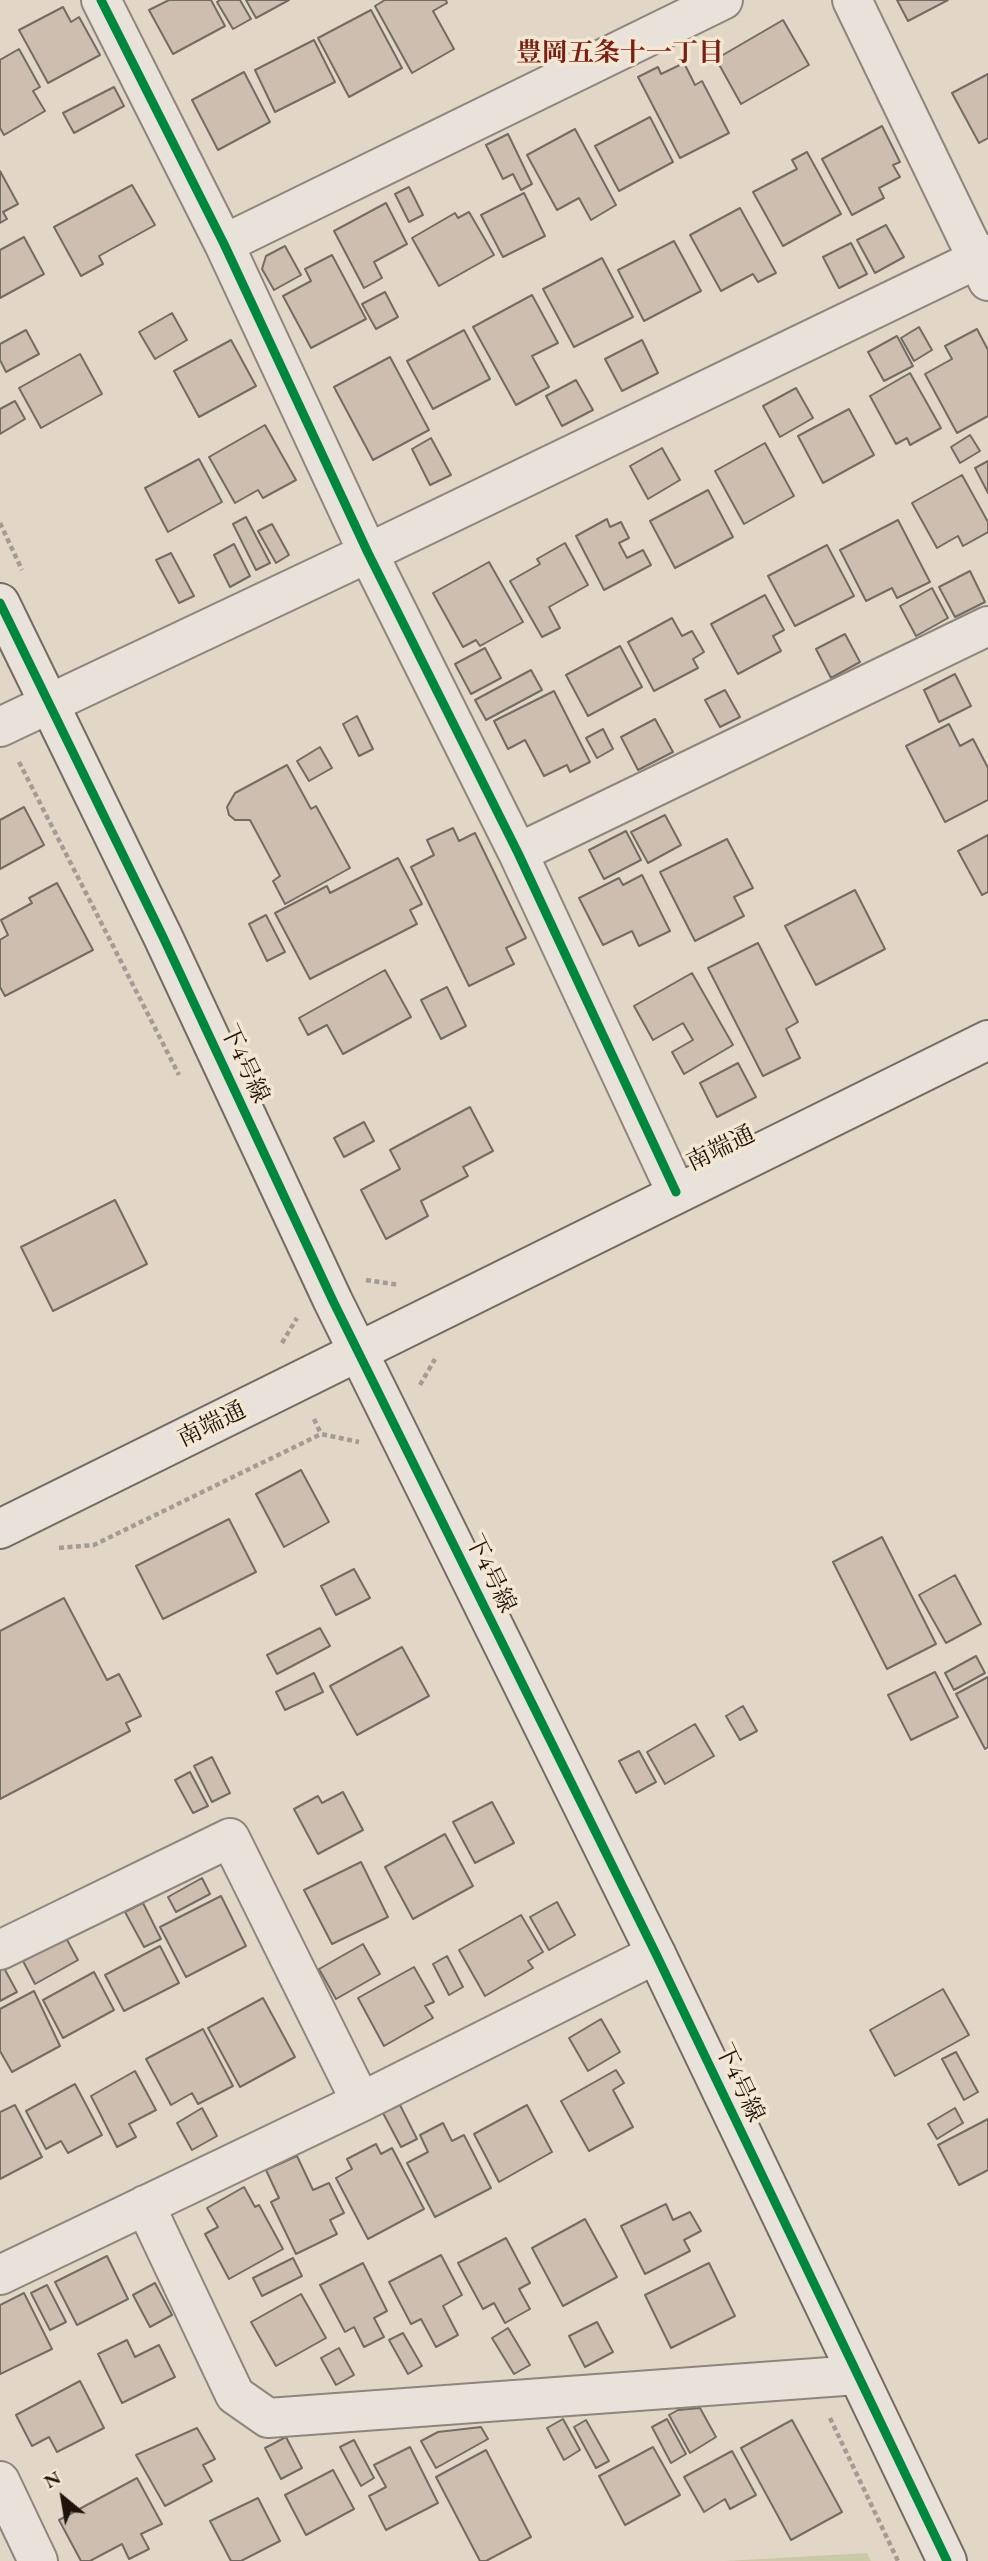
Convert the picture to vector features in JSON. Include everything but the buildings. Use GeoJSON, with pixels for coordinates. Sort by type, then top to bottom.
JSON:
{"type":"FeatureCollection","features":[{"type":"Feature","properties":{"kind":"street"},"geometry":{"type":"LineString","coordinates":[[101,0],[224,244],[368,553],[518,853],[677,1192]]}},
{"type":"Feature","properties":{"kind":"street"},"geometry":{"type":"LineString","coordinates":[[224,244],[723,0]]}},
{"type":"Feature","properties":{"kind":"street"},"geometry":{"type":"LineString","coordinates":[[1,727],[984,265],[852,0]]}},
{"type":"Feature","properties":{"kind":"street","name":"下4号線"},"geometry":{"type":"LineString","coordinates":[[0,603],[163,936],[333,1301],[656,1954],[942,2551]]}},
{"type":"Feature","properties":{"kind":"street"},"geometry":{"type":"LineString","coordinates":[[518,853],[988,626]]}},
{"type":"Feature","properties":{"kind":"street","name":"南端通"},"geometry":{"type":"LineString","coordinates":[[0,1529],[988,1040]]}},
{"type":"Feature","properties":{"kind":"street"},"geometry":{"type":"LineString","coordinates":[[0,1951],[230,1838],[361,2102]]}},
{"type":"Feature","properties":{"kind":"street"},"geometry":{"type":"LineString","coordinates":[[0,2275],[361,2102],[656,1954]]}},
{"type":"Feature","properties":{"kind":"street"},"geometry":{"type":"LineString","coordinates":[[145,2205],[235,2395],[268,2418],[857,2375]]}},
{"type":"Feature","properties":{"kind":"street"},"geometry":{"type":"LineString","coordinates":[[0,2481],[38,2561]]}},
{"type":"Feature","properties":{"kind":"path"},"geometry":{"type":"LineString","coordinates":[[1,727],[182,1081]]}},
{"type":"Feature","properties":{"kind":"path"},"geometry":{"type":"LineString","coordinates":[[420,1386],[436,1357]]}},
{"type":"Feature","properties":{"kind":"path"},"geometry":{"type":"LineString","coordinates":[[54,1548],[94,1545],[321,1434],[362,1443],[395,1426]]}},
{"type":"Feature","properties":{"kind":"path"},"geometry":{"type":"LineString","coordinates":[[891,2548],[898,2561]]}},
{"type":"Feature","properties":{"kind":"green space"},"geometry":{"type":"Polygon","coordinates":[[[867,2553],[871,2561],[725,2561],[867,2553]]]}},
{"type":"Feature","properties":{"kind":"cycle path"},"geometry":{"type":"LineString","coordinates":[[101,0],[224,244],[368,553],[518,853],[676,1192]]}},
{"type":"Feature","properties":{"kind":"cycle path"},"geometry":{"type":"LineString","coordinates":[[0,603],[163,937],[333,1301],[656,1954],[947,2561]]}},
{"type":"Feature","properties":{"kind":"district","name":"豊岡五条十一丁目"},"geometry":{"type":"Point","coordinates":[620,54]}}]}
